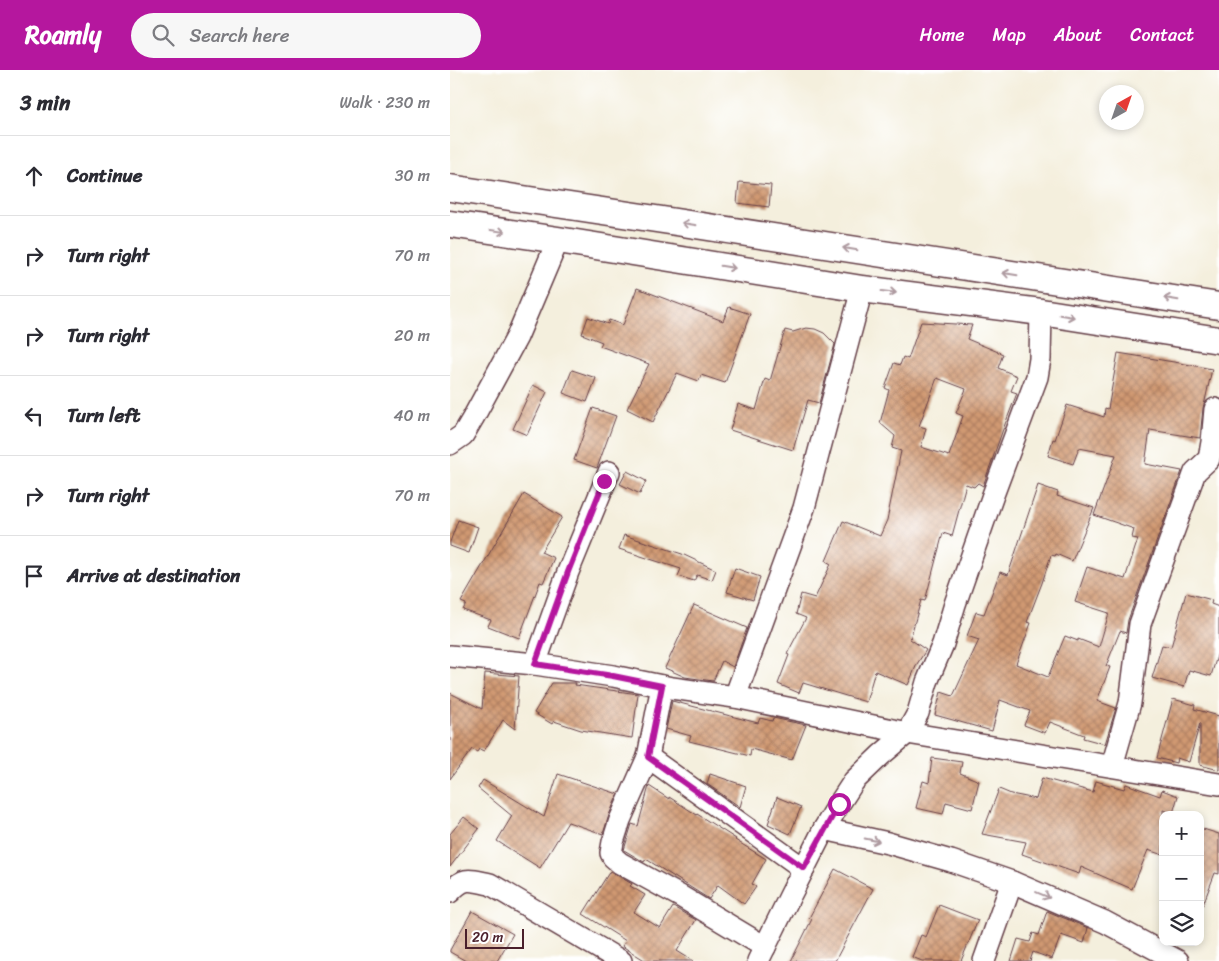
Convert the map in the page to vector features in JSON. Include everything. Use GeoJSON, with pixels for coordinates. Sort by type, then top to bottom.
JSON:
{"type":"FeatureCollection","features":[{"type":"Feature","properties":{"kind":"street"},"geometry":{"type":"LineString","coordinates":[[450,188],[1219,306]]}},
{"type":"Feature","properties":{"kind":"street"},"geometry":{"type":"LineString","coordinates":[[450,224],[862,289],[1041,312],[1219,340]]}},
{"type":"Feature","properties":{"kind":"street"},"geometry":{"type":"LineString","coordinates":[[450,444],[462,435],[474,418],[517,337],[558,240]]}},
{"type":"Feature","properties":{"kind":"street"},"geometry":{"type":"LineString","coordinates":[[735,697],[804,508],[862,289]]}},
{"type":"Feature","properties":{"kind":"street"},"geometry":{"type":"LineString","coordinates":[[662,686],[648,757],[620,820],[611,850],[613,856],[620,863],[680,896],[762,954],[824,829],[839,804],[854,781],[907,732],[918,713],[980,531],[1037,377],[1040,359],[1041,312]]}},
{"type":"Feature","properties":{"kind":"street"},"geometry":{"type":"LineString","coordinates":[[1112,766],[1130,703],[1140,624],[1195,472],[1209,459],[1215,409]]}},
{"type":"Feature","properties":{"kind":"street"},"geometry":{"type":"LineString","coordinates":[[535,664],[568,572],[609,472]]}},
{"type":"Feature","properties":{"kind":"street"},"geometry":{"type":"LineString","coordinates":[[450,656],[535,664],[613,676],[662,686],[735,697],[907,732],[1219,784]]}},
{"type":"Feature","properties":{"kind":"street"},"geometry":{"type":"LineString","coordinates":[[648,757],[804,868]]}},
{"type":"Feature","properties":{"kind":"street"},"geometry":{"type":"LineString","coordinates":[[824,829],[906,848],[1012,882],[1105,922],[1178,961]]}},
{"type":"Feature","properties":{"kind":"street"},"geometry":{"type":"LineString","coordinates":[[450,892],[463,881],[471,880],[490,884],[621,961]]}},
{"type":"Feature","properties":{"kind":"street"},"geometry":{"type":"LineString","coordinates":[[984,961],[1012,882]]}},
{"type":"Feature","properties":{"kind":"building"},"geometry":{"type":"Polygon","coordinates":[[[739,182],[771,185],[769,207],[737,203],[739,182]]]}},
{"type":"Feature","properties":{"kind":"building"},"geometry":{"type":"Polygon","coordinates":[[[637,288],[723,321],[729,307],[750,314],[725,383],[701,375],[699,381],[677,373],[653,422],[627,409],[649,364],[600,346],[602,342],[582,334],[588,317],[608,324],[609,320],[623,325],[637,288]]]}},
{"type":"Feature","properties":{"kind":"building"},"geometry":{"type":"Polygon","coordinates":[[[921,322],[972,325],[967,339],[1003,354],[998,368],[1017,376],[1011,391],[1017,393],[983,486],[978,483],[974,487],[966,484],[952,536],[943,533],[925,601],[921,600],[910,639],[926,650],[917,664],[908,685],[875,671],[866,702],[803,683],[799,693],[778,684],[789,655],[787,654],[806,618],[796,614],[801,594],[815,598],[831,564],[826,561],[843,521],[880,536],[887,520],[901,451],[892,448],[895,436],[880,423],[889,390],[885,388],[894,363],[900,365],[903,357],[908,359],[921,322]],[[937,378],[919,426],[926,428],[921,447],[949,456],[963,416],[956,413],[966,389],[937,378]]]}},
{"type":"Feature","properties":{"kind":"building"},"geometry":{"type":"Polygon","coordinates":[[[806,328],[824,333],[835,344],[819,403],[808,400],[793,450],[730,430],[738,404],[756,410],[765,379],[770,381],[785,330],[793,332],[806,328]]]}},
{"type":"Feature","properties":{"kind":"building"},"geometry":{"type":"Polygon","coordinates":[[[1118,353],[1212,369],[1203,408],[1200,438],[1150,430],[1145,464],[1182,471],[1128,620],[1126,633],[1120,631],[1106,666],[1110,667],[1097,701],[1116,708],[1105,744],[1083,738],[1084,735],[1050,722],[1045,733],[1024,725],[1030,711],[1000,700],[992,731],[935,715],[941,692],[953,696],[979,640],[967,636],[976,612],[984,614],[1000,572],[1008,575],[1038,485],[1058,492],[1057,496],[1094,508],[1072,561],[1056,554],[1055,556],[1051,555],[1027,622],[1031,623],[1016,664],[1048,677],[1065,636],[1099,647],[1109,613],[1075,602],[1087,567],[1125,579],[1138,539],[1132,538],[1134,529],[1094,515],[1116,455],[1079,448],[1073,464],[1048,456],[1067,405],[1104,417],[1105,408],[1108,409],[1118,353]]]}},
{"type":"Feature","properties":{"kind":"building"},"geometry":{"type":"Polygon","coordinates":[[[572,370],[596,378],[587,402],[563,393],[572,370]]]}},
{"type":"Feature","properties":{"kind":"building"},"geometry":{"type":"Polygon","coordinates":[[[533,385],[547,392],[527,435],[513,429],[533,385]]]}},
{"type":"Feature","properties":{"kind":"building"},"geometry":{"type":"Polygon","coordinates":[[[593,408],[616,416],[597,468],[574,460],[593,408]]]}},
{"type":"Feature","properties":{"kind":"building"},"geometry":{"type":"Polygon","coordinates":[[[627,471],[646,481],[640,494],[620,484],[627,471]]]}},
{"type":"Feature","properties":{"kind":"building"},"geometry":{"type":"Polygon","coordinates":[[[524,494],[562,517],[541,552],[554,558],[543,583],[540,582],[519,638],[488,626],[491,620],[463,610],[466,604],[461,602],[524,494]]]}},
{"type":"Feature","properties":{"kind":"building"},"geometry":{"type":"Polygon","coordinates":[[[458,520],[478,527],[469,553],[450,546],[458,520]]]}},
{"type":"Feature","properties":{"kind":"building"},"geometry":{"type":"Polygon","coordinates":[[[624,535],[682,554],[716,570],[712,580],[697,575],[694,581],[678,576],[681,569],[619,549],[624,535]]]}},
{"type":"Feature","properties":{"kind":"building"},"geometry":{"type":"Polygon","coordinates":[[[735,568],[760,577],[753,600],[727,592],[735,568]]]}},
{"type":"Feature","properties":{"kind":"building"},"geometry":{"type":"Polygon","coordinates":[[[1186,593],[1212,600],[1211,604],[1219,607],[1219,649],[1211,676],[1189,670],[1184,687],[1152,678],[1162,645],[1171,647],[1186,593]]]}},
{"type":"Feature","properties":{"kind":"building"},"geometry":{"type":"Polygon","coordinates":[[[694,605],[747,628],[733,667],[722,661],[713,681],[685,677],[665,668],[694,605]]]}},
{"type":"Feature","properties":{"kind":"building"},"geometry":{"type":"Polygon","coordinates":[[[485,673],[519,676],[515,729],[503,720],[484,751],[479,749],[477,752],[472,749],[450,779],[450,693],[482,709],[485,673]]]}},
{"type":"Feature","properties":{"kind":"building"},"geometry":{"type":"Polygon","coordinates":[[[552,683],[576,683],[575,685],[638,694],[632,738],[581,730],[554,721],[552,724],[534,713],[552,683]]]}},
{"type":"Feature","properties":{"kind":"building"},"geometry":{"type":"Polygon","coordinates":[[[1173,699],[1195,705],[1194,709],[1219,716],[1219,770],[1200,765],[1200,723],[1189,762],[1177,758],[1176,763],[1157,758],[1173,699]]]}},
{"type":"Feature","properties":{"kind":"building"},"geometry":{"type":"Polygon","coordinates":[[[672,701],[758,723],[760,718],[772,721],[773,718],[806,725],[792,760],[751,749],[750,756],[689,741],[691,736],[666,729],[672,701]]]}},
{"type":"Feature","properties":{"kind":"building"},"geometry":{"type":"Polygon","coordinates":[[[932,758],[962,762],[960,773],[979,781],[972,809],[946,802],[943,814],[916,808],[923,781],[929,783],[932,758]]]}},
{"type":"Feature","properties":{"kind":"building"},"geometry":{"type":"Polygon","coordinates":[[[558,774],[618,794],[603,834],[568,822],[540,868],[497,841],[512,816],[478,788],[483,780],[544,817],[558,774]]]}},
{"type":"Feature","properties":{"kind":"building"},"geometry":{"type":"Polygon","coordinates":[[[710,774],[746,786],[740,807],[707,784],[710,774]]]}},
{"type":"Feature","properties":{"kind":"building"},"geometry":{"type":"Polygon","coordinates":[[[1042,778],[1093,792],[1096,781],[1124,789],[1126,784],[1160,796],[1162,790],[1178,796],[1174,811],[1159,811],[1159,854],[1148,850],[1132,889],[1081,867],[1079,874],[1022,854],[1026,842],[982,834],[999,789],[1011,794],[1036,799],[1042,778]]]}},
{"type":"Feature","properties":{"kind":"building"},"geometry":{"type":"Polygon","coordinates":[[[649,786],[697,814],[766,859],[752,884],[756,887],[744,904],[718,885],[709,899],[646,859],[644,862],[624,850],[632,824],[638,826],[649,786]]]}},
{"type":"Feature","properties":{"kind":"building"},"geometry":{"type":"Polygon","coordinates":[[[777,797],[801,807],[790,834],[768,824],[777,797]]]}},
{"type":"Feature","properties":{"kind":"building"},"geometry":{"type":"Polygon","coordinates":[[[464,817],[479,829],[450,867],[450,834],[464,817]]]}},
{"type":"Feature","properties":{"kind":"building"},"geometry":{"type":"Polygon","coordinates":[[[1204,829],[1219,834],[1219,874],[1215,873],[1204,902],[1204,829]]]}},
{"type":"Feature","properties":{"kind":"building"},"geometry":{"type":"Polygon","coordinates":[[[835,869],[873,889],[835,961],[791,961],[812,919],[809,918],[835,869]]]}},
{"type":"Feature","properties":{"kind":"building"},"geometry":{"type":"Polygon","coordinates":[[[610,871],[632,884],[630,886],[645,895],[634,912],[660,928],[673,907],[696,920],[677,951],[693,961],[646,961],[622,946],[626,941],[583,914],[610,871]]]}},
{"type":"Feature","properties":{"kind":"building"},"geometry":{"type":"Polygon","coordinates":[[[939,905],[978,920],[961,961],[922,961],[912,957],[921,935],[926,937],[939,905]]]}},
{"type":"Feature","properties":{"kind":"building"},"geometry":{"type":"Polygon","coordinates":[[[472,911],[513,934],[497,961],[466,961],[450,952],[472,911]]]}},
{"type":"Feature","properties":{"kind":"building"},"geometry":{"type":"Polygon","coordinates":[[[1047,911],[1088,928],[1084,943],[1061,935],[1052,959],[1033,952],[1030,961],[1011,961],[1018,939],[1030,942],[1033,933],[1039,935],[1047,911]]]}},
{"type":"Feature","properties":{"kind":"route"},"geometry":{"type":"LineString","coordinates":[[604,481],[568,572],[535,664],[662,686],[648,757],[804,868],[839,804]]}}]}
